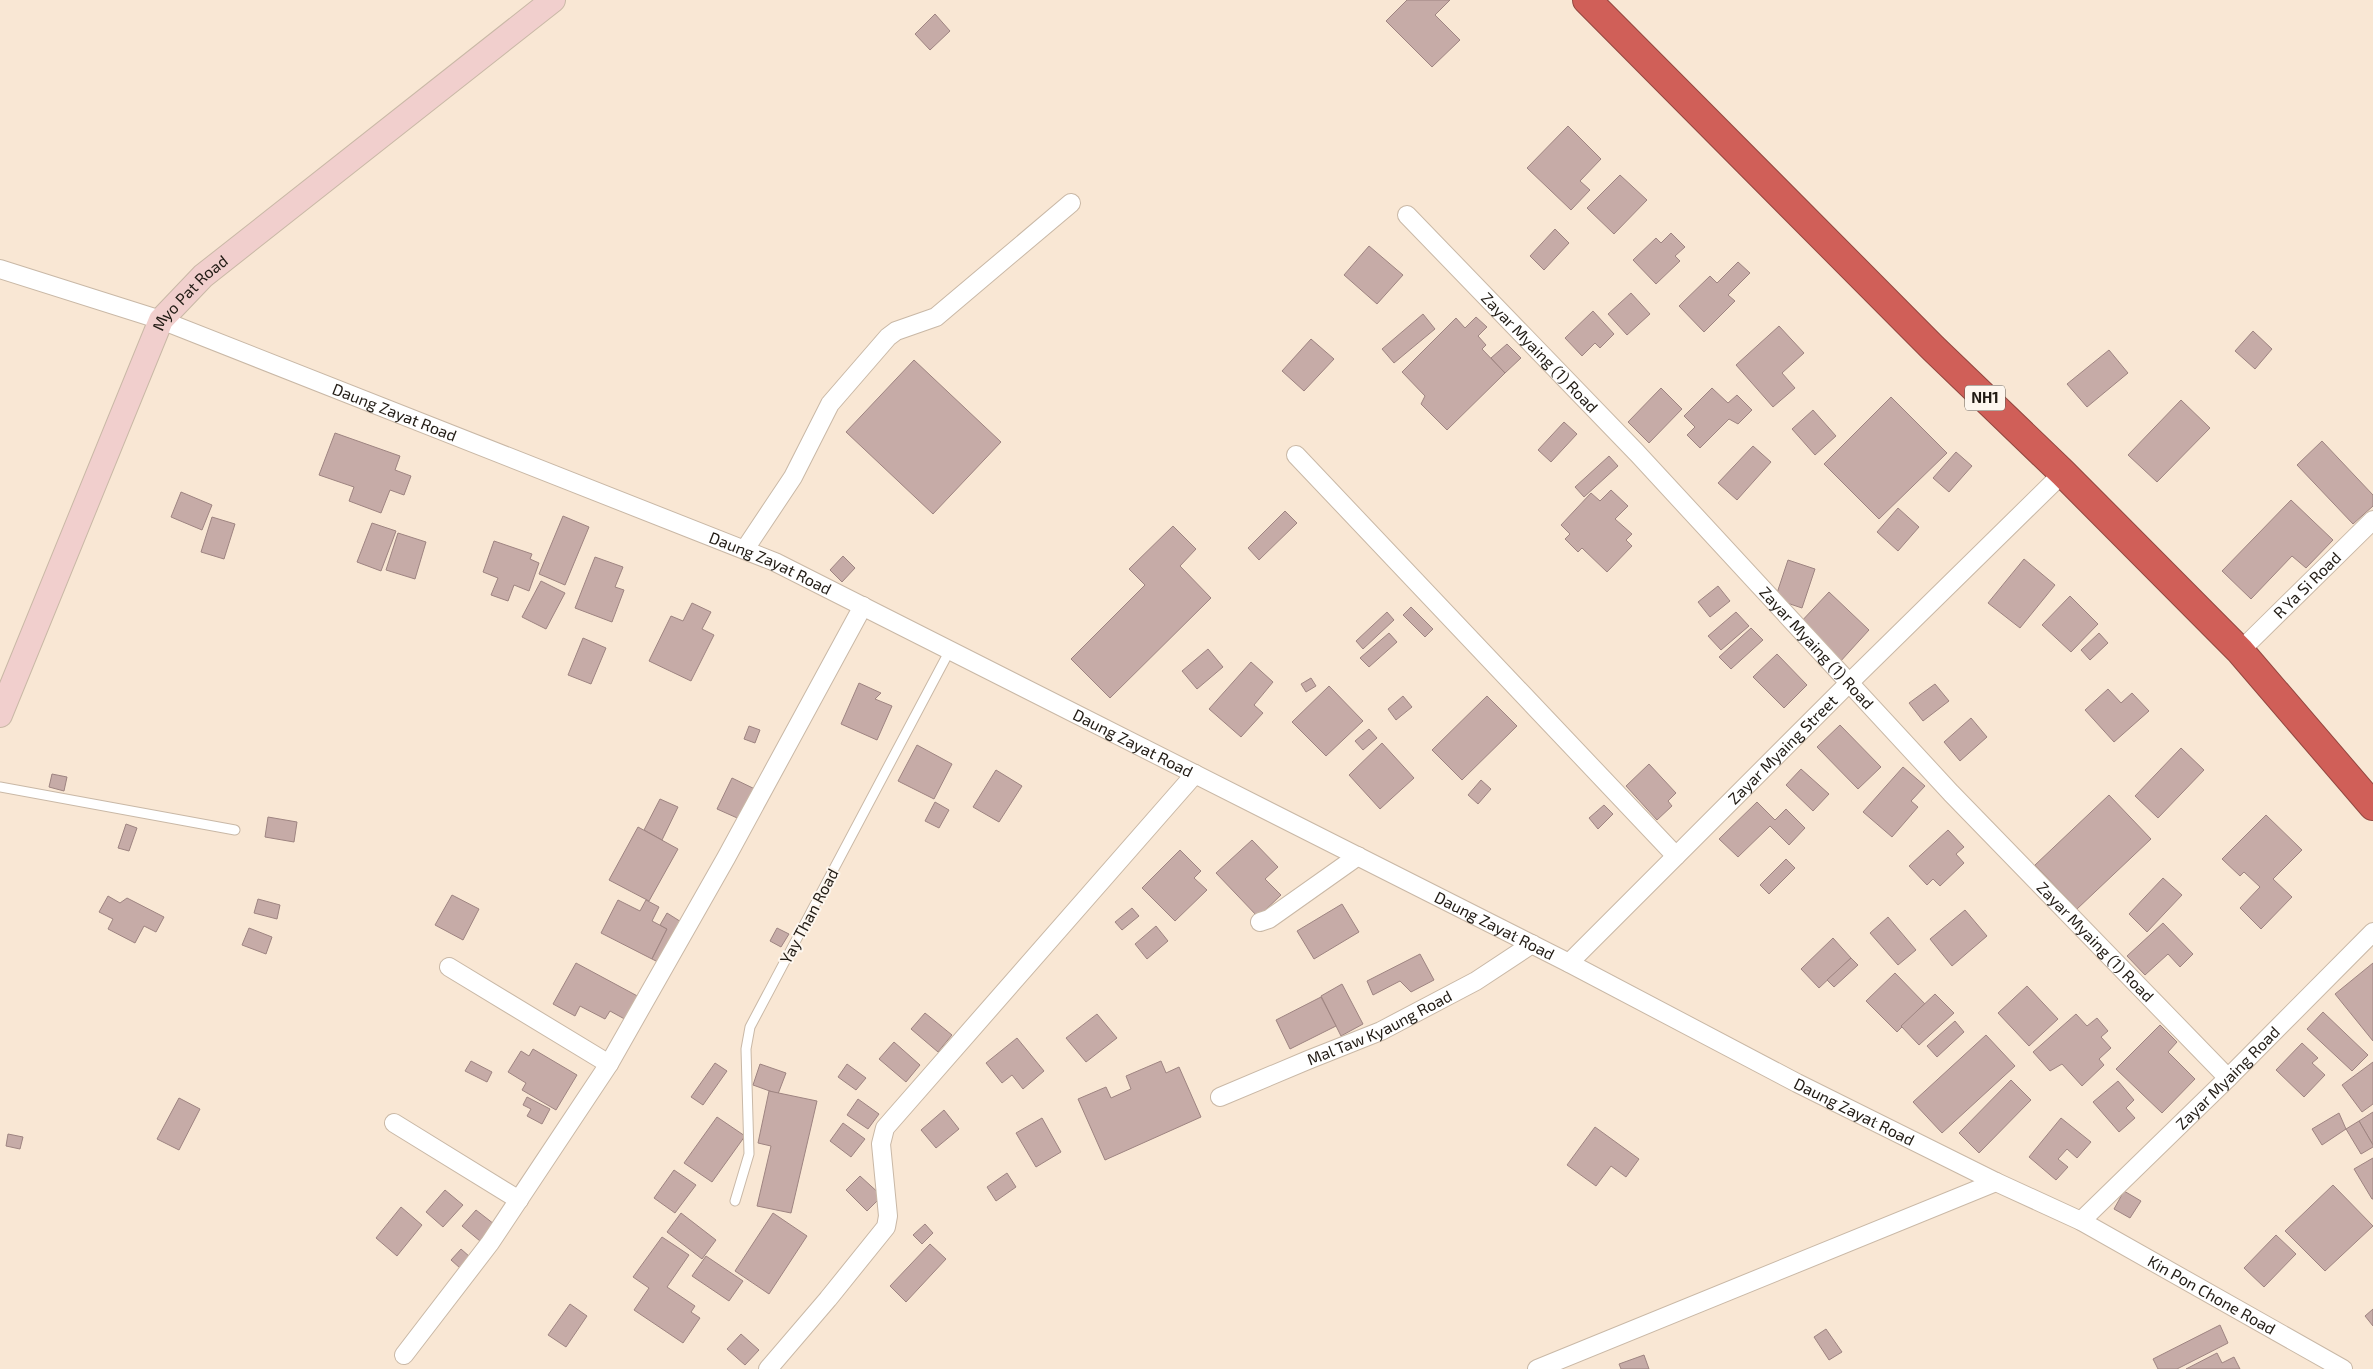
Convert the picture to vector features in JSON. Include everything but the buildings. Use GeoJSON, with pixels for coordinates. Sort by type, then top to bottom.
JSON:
{"type":"FeatureCollection","features":[{"type":"Feature","properties":{"kind":"highway","name":"NH1"},"geometry":{"type":"LineString","coordinates":[[1587,0],[1933,348],[2063,473],[2240,651],[2373,806]]}},
{"type":"Feature","properties":{"kind":"main road","name":"Myo Pat Road"},"geometry":{"type":"LineString","coordinates":[[0,716],[162,320],[203,276],[553,0]]}},
{"type":"Feature","properties":{"kind":"street"},"geometry":{"type":"LineString","coordinates":[[745,549],[793,477],[830,404],[888,337],[896,331],[936,317],[1071,203]]}},
{"type":"Feature","properties":{"kind":"street","name":"Zayar Myaing (1) Road"},"geometry":{"type":"LineString","coordinates":[[1407,215],[1637,453],[1951,794],[2228,1078]]}},
{"type":"Feature","properties":{"kind":"street"},"geometry":{"type":"LineString","coordinates":[[0,269],[162,320]]}},
{"type":"Feature","properties":{"kind":"street","name":"Daung Zayat Road"},"geometry":{"type":"LineString","coordinates":[[162,320],[775,562],[1532,944],[1797,1083],[1996,1182],[2081,1221]]}},
{"type":"Feature","properties":{"kind":"street"},"geometry":{"type":"LineString","coordinates":[[1296,455],[1676,856]]}},
{"type":"Feature","properties":{"kind":"street","name":"Zayar Myaing Street"},"geometry":{"type":"LineString","coordinates":[[1569,963],[1849,683],[2063,473]]}},
{"type":"Feature","properties":{"kind":"street","name":"R Ya Si Road"},"geometry":{"type":"LineString","coordinates":[[2240,651],[2373,520]]}},
{"type":"Feature","properties":{"kind":"street"},"geometry":{"type":"LineString","coordinates":[[404,1355],[490,1243],[609,1064],[726,858],[863,606]]}},
{"type":"Feature","properties":{"kind":"street"},"geometry":{"type":"LineString","coordinates":[[768,1369],[828,1300],[886,1227],[888,1216],[881,1144],[885,1128],[1195,774]]}},
{"type":"Feature","properties":{"kind":"street"},"geometry":{"type":"LineString","coordinates":[[1260,922],[1269,919],[1358,856]]}},
{"type":"Feature","properties":{"kind":"street","name":"Zayar Myaing Road"},"geometry":{"type":"LineString","coordinates":[[2081,1221],[2228,1078],[2373,932]]}},
{"type":"Feature","properties":{"kind":"street","name":"Mal Taw Kyaung Road"},"geometry":{"type":"LineString","coordinates":[[1220,1098],[1381,1031],[1476,981],[1532,944]]}},
{"type":"Feature","properties":{"kind":"street"},"geometry":{"type":"LineString","coordinates":[[449,967],[609,1064]]}},
{"type":"Feature","properties":{"kind":"street"},"geometry":{"type":"LineString","coordinates":[[394,1123],[519,1200]]}},
{"type":"Feature","properties":{"kind":"street"},"geometry":{"type":"LineString","coordinates":[[1537,1369],[1996,1182]]}},
{"type":"Feature","properties":{"kind":"street","name":"Kin Pon Chone Road"},"geometry":{"type":"LineString","coordinates":[[2081,1221],[2343,1369]]}},
{"type":"Feature","properties":{"kind":"lane","name":"Yay Than Road"},"geometry":{"type":"LineString","coordinates":[[734,1201],[749,1154],[746,1049],[750,1028],[950,650]]}},
{"type":"Feature","properties":{"kind":"lane"},"geometry":{"type":"LineString","coordinates":[[0,787],[235,830]]}}]}
